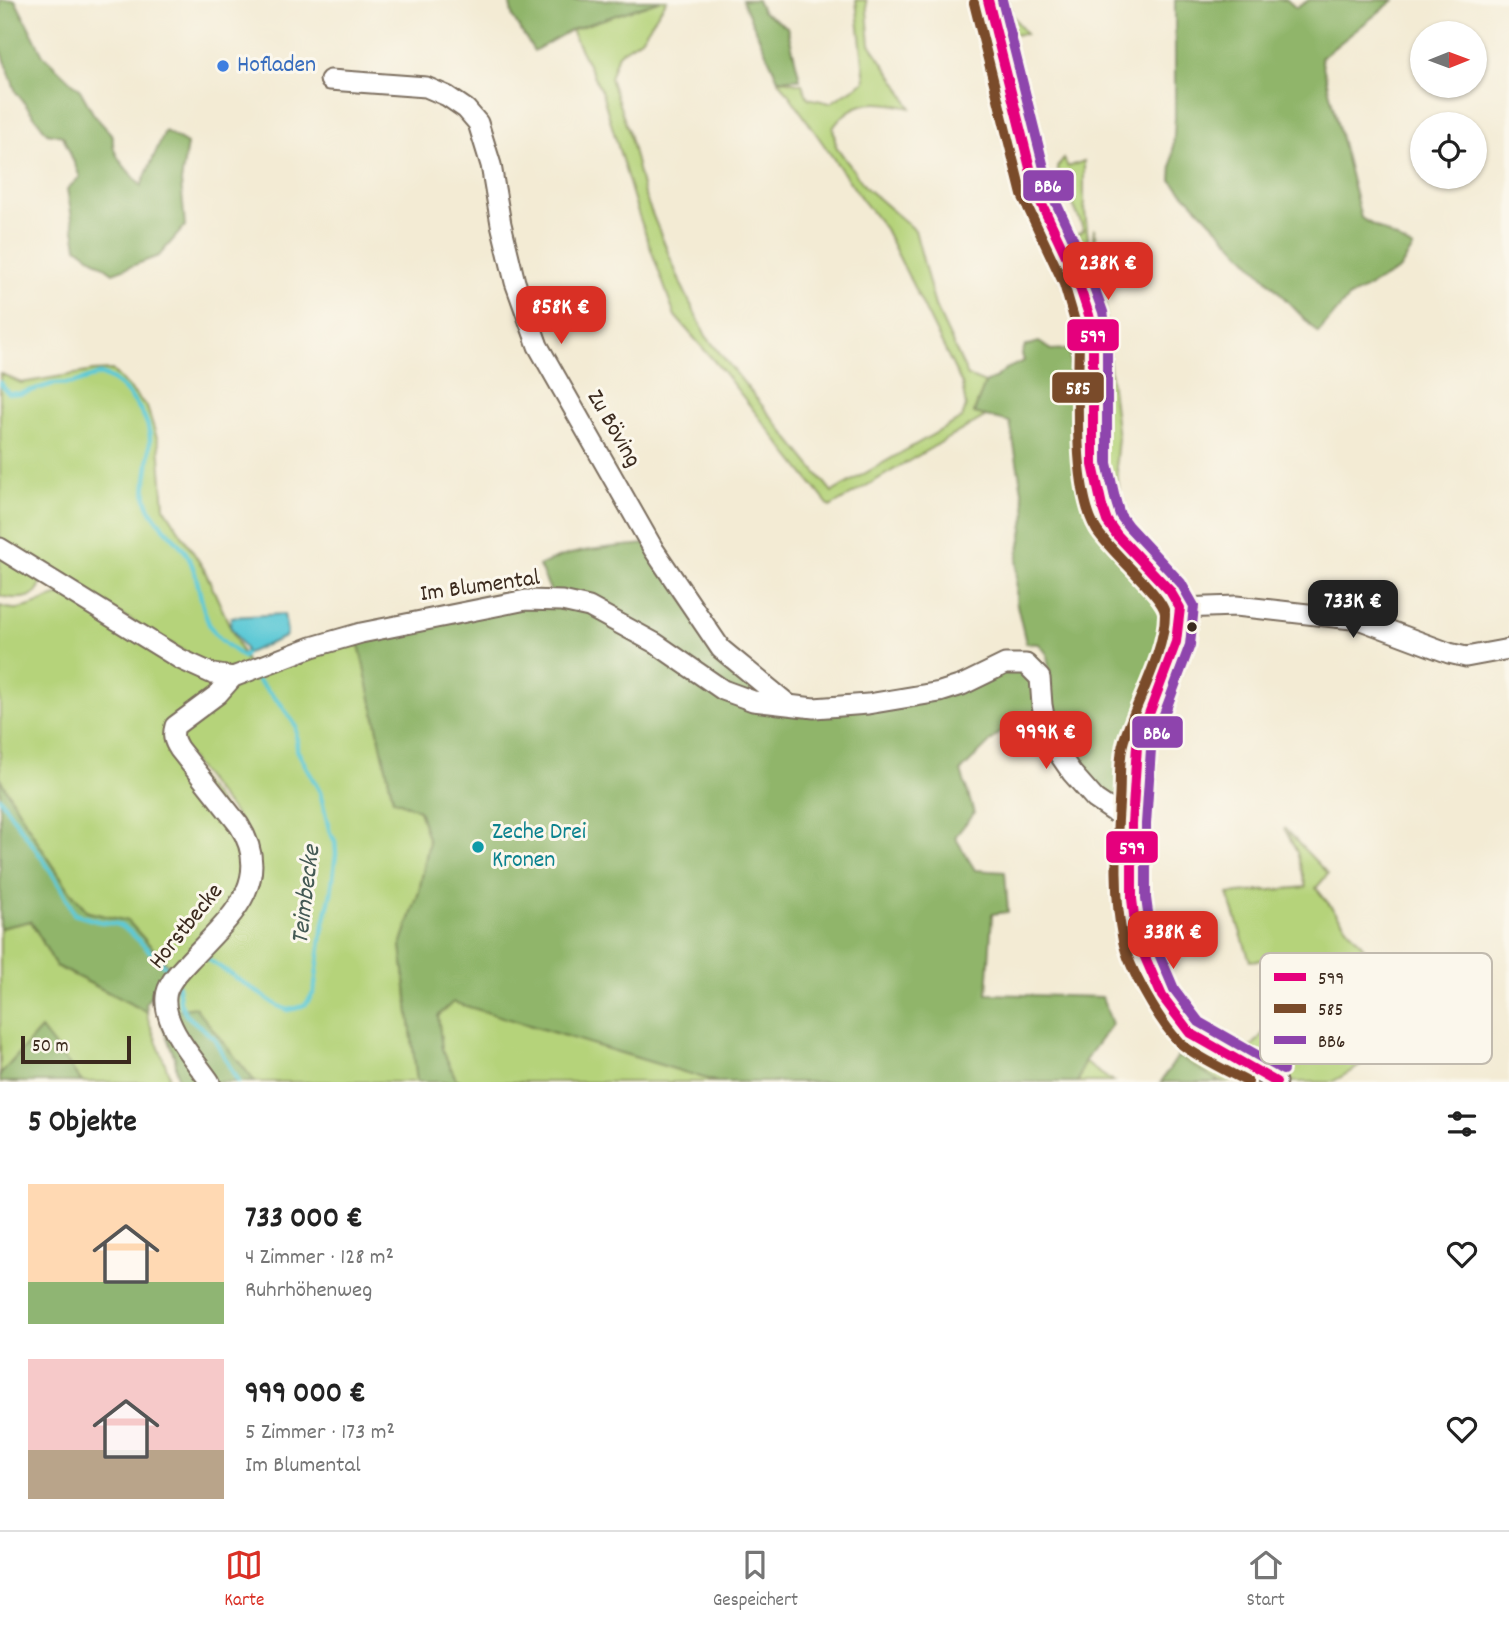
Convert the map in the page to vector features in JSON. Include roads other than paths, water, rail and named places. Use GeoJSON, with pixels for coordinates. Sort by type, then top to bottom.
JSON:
{"type":"FeatureCollection","features":[{"type":"Feature","properties":{"kind":"street"},"geometry":{"type":"LineString","coordinates":[[988,0],[1036,192],[1045,216],[1082,288],[1091,316],[1093,465],[1102,506],[1107,521],[1117,535],[1170,591],[1180,608],[1176,642],[1137,746],[1132,824],[1132,901],[1138,939],[1163,996],[1189,1033],[1276,1082]]}},
{"type":"Feature","properties":{"kind":"street","name":"Zu Böving"},"geometry":{"type":"LineString","coordinates":[[330,80],[426,87],[467,109],[478,124],[491,166],[515,282],[538,346],[654,550],[721,649],[789,705]]}},
{"type":"Feature","properties":{"kind":"street"},"geometry":{"type":"LineString","coordinates":[[0,548],[180,659],[213,674],[233,677]]}},
{"type":"Feature","properties":{"kind":"street","name":"Im Blumental"},"geometry":{"type":"LineString","coordinates":[[233,677],[312,647],[361,633],[526,600],[562,601],[589,607],[655,643],[723,690],[753,701],[814,708],[903,699],[962,685],[1006,664],[1026,664],[1040,678],[1048,738],[1072,774],[1095,799],[1132,824]]}},
{"type":"Feature","properties":{"kind":"street"},"geometry":{"type":"LineString","coordinates":[[1180,608],[1236,606],[1361,621],[1466,657],[1509,649]]}},
{"type":"Feature","properties":{"kind":"street","name":"Horstbecke"},"geometry":{"type":"LineString","coordinates":[[210,1082],[179,1039],[170,1018],[166,996],[170,984],[181,970],[242,902],[252,877],[253,853],[239,825],[179,749],[173,732],[176,726],[218,694],[233,677]]}},
{"type":"Feature","properties":{"kind":"water"},"geometry":{"type":"Polygon","coordinates":[[[284,614],[287,632],[285,637],[245,654],[245,649],[230,626],[231,617],[284,614]]]}},
{"type":"Feature","properties":{"kind":"waterway","name":"Teimbecke"},"geometry":{"type":"LineString","coordinates":[[0,383],[8,393],[20,394],[53,384],[74,383],[100,374],[115,381],[126,392],[141,410],[149,429],[150,447],[145,494],[150,509],[191,561],[205,615],[212,629],[243,657],[245,654]]}},
{"type":"Feature","properties":{"kind":"waterway","name":"Teimbecke"},"geometry":{"type":"LineString","coordinates":[[202,955],[288,1010],[306,1004],[314,992],[322,932],[331,893],[335,841],[330,833],[320,792],[297,750],[296,726],[280,703],[257,680]]}},
{"type":"Feature","properties":{"kind":"waterway"},"geometry":{"type":"LineString","coordinates":[[0,798],[49,869],[74,914],[117,924],[129,931],[171,972]]}},
{"type":"Feature","properties":{"kind":"waterway"},"geometry":{"type":"LineString","coordinates":[[178,985],[180,1002],[186,1015],[214,1038],[238,1082]]}},
{"type":"Feature","properties":{"kind":"place","name":"Hofladen"},"geometry":{"type":"Point","coordinates":[223,66]}},
{"type":"Feature","properties":{"kind":"place","name":"Zeche Drei Kronen"},"geometry":{"type":"Point","coordinates":[478,847]}}]}
